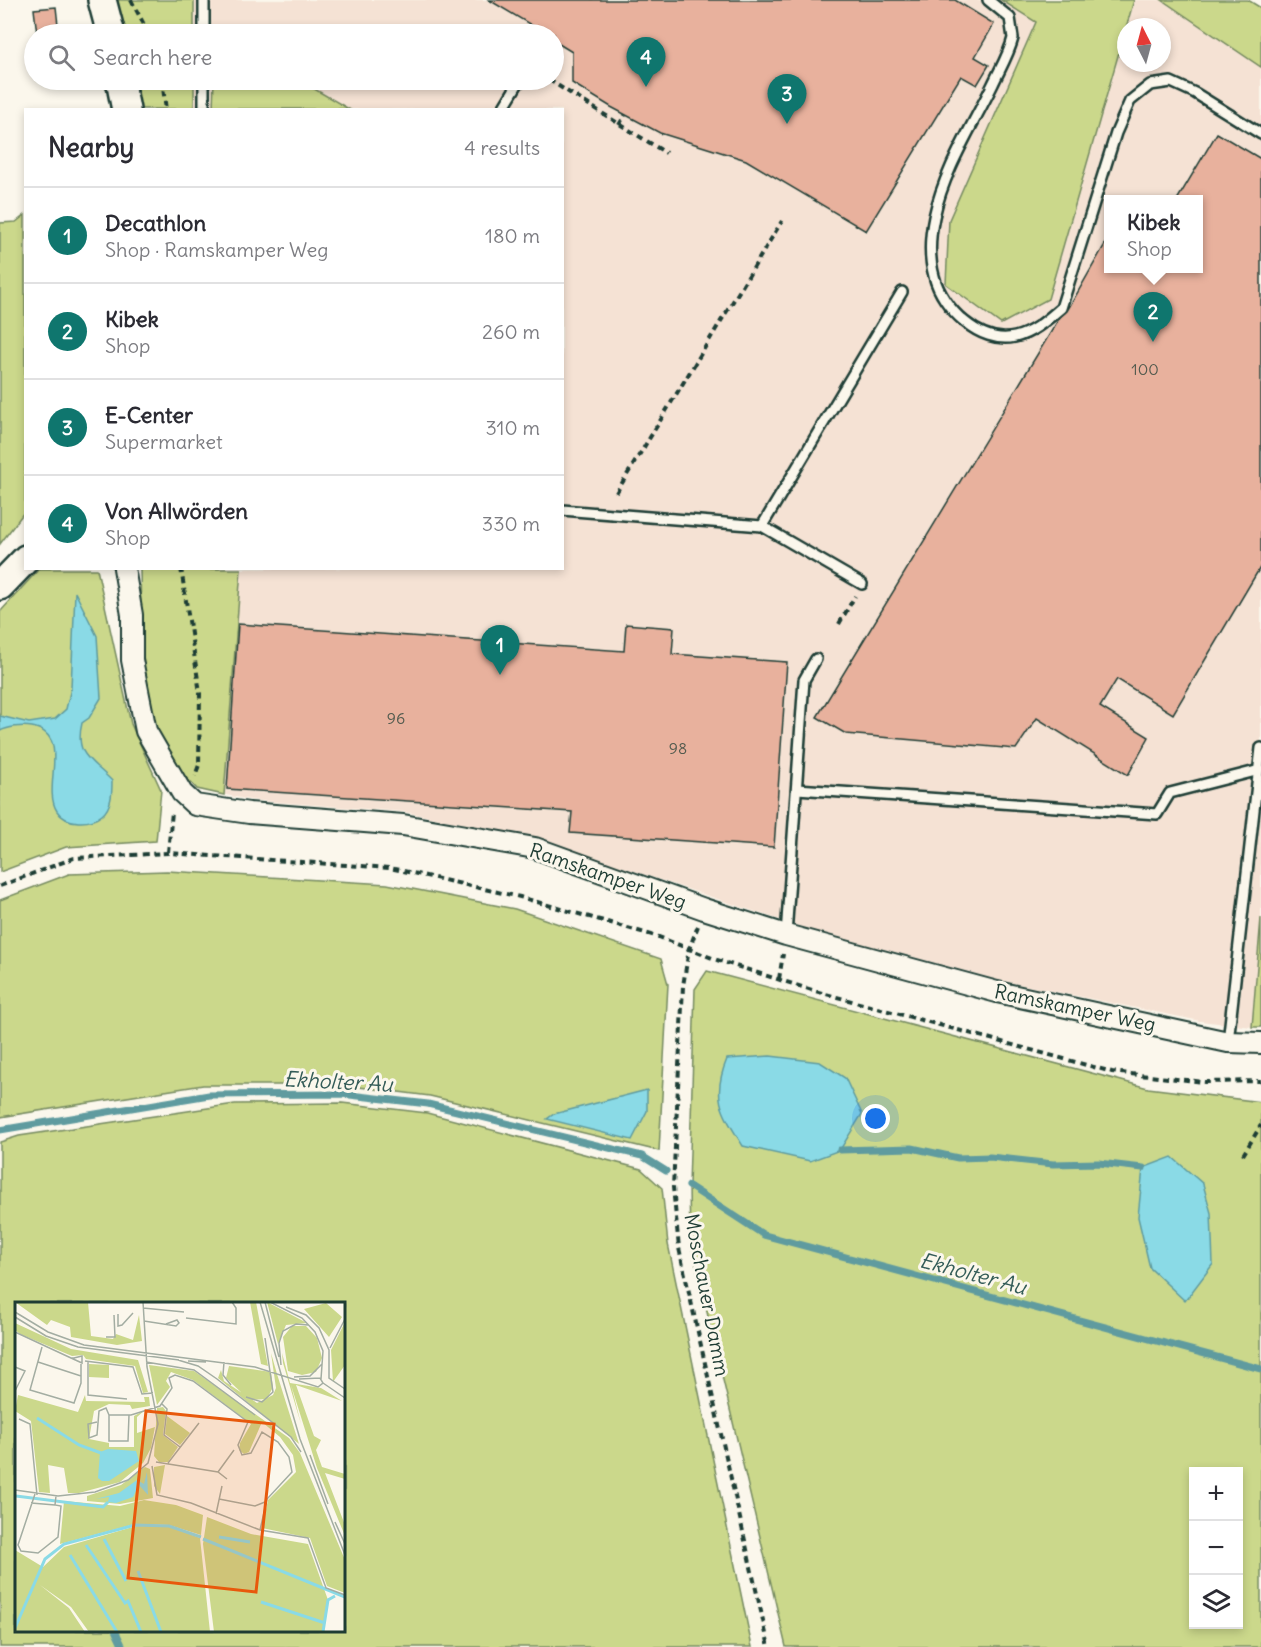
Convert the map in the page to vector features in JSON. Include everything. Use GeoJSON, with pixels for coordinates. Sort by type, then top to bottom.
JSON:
{"type":"FeatureCollection","features":[{"type":"Feature","properties":{"kind":"street"},"geometry":{"type":"LineString","coordinates":[[102,0],[108,24]]}},
{"type":"Feature","properties":{"kind":"street"},"geometry":{"type":"LineString","coordinates":[[122,90],[126,108]]}},
{"type":"Feature","properties":{"kind":"street"},"geometry":{"type":"LineString","coordinates":[[0,586],[24,561]]}},
{"type":"Feature","properties":{"kind":"street"},"geometry":{"type":"LineString","coordinates":[[124,570],[132,615],[132,660],[146,731],[182,793]]}},
{"type":"Feature","properties":{"kind":"street","name":"Ramskamper Weg"},"geometry":{"type":"LineString","coordinates":[[182,793],[195,805],[249,813],[403,825],[535,848],[704,909],[786,935],[997,992],[1228,1042],[1261,1043]]}},
{"type":"Feature","properties":{"kind":"lane"},"geometry":{"type":"LineString","coordinates":[[204,0],[204,24]]}},
{"type":"Feature","properties":{"kind":"lane"},"geometry":{"type":"LineString","coordinates":[[988,0],[1010,18],[1013,38],[947,175],[939,195],[930,242],[934,277],[943,296],[963,321],[984,334],[1014,337],[1039,326],[1061,308],[1116,133],[1130,101],[1150,85],[1171,82],[1195,93],[1261,135]]}},
{"type":"Feature","properties":{"kind":"lane"},"geometry":{"type":"LineString","coordinates":[[204,90],[204,108]]}},
{"type":"Feature","properties":{"kind":"lane"},"geometry":{"type":"LineString","coordinates":[[503,108],[514,90]]}},
{"type":"Feature","properties":{"kind":"lane"},"geometry":{"type":"LineString","coordinates":[[762,526],[902,292]]}},
{"type":"Feature","properties":{"kind":"lane"},"geometry":{"type":"LineString","coordinates":[[564,510],[762,526],[862,584]]}},
{"type":"Feature","properties":{"kind":"lane"},"geometry":{"type":"LineString","coordinates":[[786,935],[804,680],[816,659]]}},
{"type":"Feature","properties":{"kind":"lane"},"geometry":{"type":"LineString","coordinates":[[1228,1042],[1256,771],[1261,748]]}},
{"type":"Feature","properties":{"kind":"lane"},"geometry":{"type":"LineString","coordinates":[[798,789],[1157,814],[1170,793],[1256,771]]}},
{"type":"Feature","properties":{"kind":"path"},"geometry":{"type":"LineString","coordinates":[[131,0],[144,24]]}},
{"type":"Feature","properties":{"kind":"path"},"geometry":{"type":"LineString","coordinates":[[163,90],[166,108]]}},
{"type":"Feature","properties":{"kind":"path"},"geometry":{"type":"LineString","coordinates":[[564,90],[666,153]]}},
{"type":"Feature","properties":{"kind":"path"},"geometry":{"type":"LineString","coordinates":[[619,125],[625,115]]}},
{"type":"Feature","properties":{"kind":"path"},"geometry":{"type":"LineString","coordinates":[[616,493],[782,221]]}},
{"type":"Feature","properties":{"kind":"path"},"geometry":{"type":"LineString","coordinates":[[168,853],[172,809],[195,776],[199,765],[200,693],[181,570]]}},
{"type":"Feature","properties":{"kind":"path"},"geometry":{"type":"LineString","coordinates":[[839,624],[862,584]]}},
{"type":"Feature","properties":{"kind":"path"},"geometry":{"type":"LineString","coordinates":[[0,886],[74,858],[168,853],[390,868],[520,897],[659,936],[717,960],[815,991],[1112,1072],[1205,1082],[1261,1081]]}},
{"type":"Feature","properties":{"kind":"path","name":"Moschauer Damm"},"geometry":{"type":"LineString","coordinates":[[704,909],[689,949],[682,986],[673,1187],[679,1248],[769,1647]]}},
{"type":"Feature","properties":{"kind":"path"},"geometry":{"type":"LineString","coordinates":[[1243,1155],[1261,1125]]}},
{"type":"Feature","properties":{"kind":"shaded area"},"geometry":{"type":"Polygon","coordinates":[[[117,0],[1001,0],[1036,21],[949,220],[946,284],[1001,324],[1048,299],[1117,59],[1117,72],[1171,72],[1171,18],[1129,18],[1134,0],[1162,0],[1261,67],[1261,918],[1252,1027],[1200,1021],[998,980],[801,927],[535,838],[405,812],[250,800],[197,789],[174,765],[156,728],[142,662],[140,570],[564,570],[564,108],[138,108],[134,90],[564,90],[564,24],[121,24],[117,0]]]}},
{"type":"Feature","properties":{"kind":"green space"},"geometry":{"type":"Polygon","coordinates":[[[117,0],[194,0],[194,24],[121,24],[117,0]]]}},
{"type":"Feature","properties":{"kind":"green space"},"geometry":{"type":"Polygon","coordinates":[[[1001,0],[1134,0],[1129,18],[1117,18],[1117,59],[1048,299],[1001,324],[946,284],[949,220],[1036,22],[1001,0]]]}},
{"type":"Feature","properties":{"kind":"green space"},"geometry":{"type":"Polygon","coordinates":[[[1162,0],[1248,0],[1261,8],[1261,67],[1162,0]]]}},
{"type":"Feature","properties":{"kind":"green space"},"geometry":{"type":"Polygon","coordinates":[[[134,90],[194,90],[194,108],[138,108],[134,90]]]}},
{"type":"Feature","properties":{"kind":"green space"},"geometry":{"type":"Polygon","coordinates":[[[214,90],[316,90],[347,108],[213,108],[214,90]]]}},
{"type":"Feature","properties":{"kind":"green space"},"geometry":{"type":"Polygon","coordinates":[[[24,216],[24,512],[0,544],[0,223],[16,222],[24,216]]]}},
{"type":"Feature","properties":{"kind":"green space"},"geometry":{"type":"Polygon","coordinates":[[[38,570],[97,570],[131,724],[161,790],[156,841],[66,847],[0,872],[0,612],[38,570]]]}},
{"type":"Feature","properties":{"kind":"green space"},"geometry":{"type":"Polygon","coordinates":[[[140,570],[241,570],[224,795],[197,789],[174,765],[156,728],[142,662],[140,570]]]}},
{"type":"Feature","properties":{"kind":"green space"},"geometry":{"type":"Polygon","coordinates":[[[167,871],[387,884],[515,909],[661,959],[668,984],[659,1151],[430,1096],[343,1085],[203,1085],[0,1117],[0,900],[69,874],[167,871]]]}},
{"type":"Feature","properties":{"kind":"green space"},"geometry":{"type":"Polygon","coordinates":[[[1261,918],[1261,1027],[1252,1027],[1261,918]]]}},
{"type":"Feature","properties":{"kind":"green space"},"geometry":{"type":"Polygon","coordinates":[[[707,971],[1148,1088],[1261,1102],[1261,1647],[786,1647],[690,1240],[689,1186],[695,989],[707,971]]]}},
{"type":"Feature","properties":{"kind":"green space"},"geometry":{"type":"Polygon","coordinates":[[[342,1103],[427,1113],[641,1169],[662,1188],[668,1244],[752,1647],[0,1647],[0,1142],[19,1136],[235,1104],[342,1103]]]}},
{"type":"Feature","properties":{"kind":"water"},"geometry":{"type":"Polygon","coordinates":[[[75,592],[97,636],[101,698],[89,718],[82,723],[80,743],[86,756],[112,781],[108,808],[102,815],[85,822],[66,819],[57,811],[52,789],[54,751],[51,740],[44,732],[24,726],[0,731],[0,716],[29,723],[55,719],[66,709],[71,688],[75,592]]]}},
{"type":"Feature","properties":{"kind":"water"},"geometry":{"type":"Polygon","coordinates":[[[770,1056],[820,1062],[845,1078],[862,1114],[840,1150],[810,1161],[743,1146],[729,1124],[721,1104],[719,1095],[722,1073],[727,1059],[770,1056]]]}},
{"type":"Feature","properties":{"kind":"water"},"geometry":{"type":"Polygon","coordinates":[[[647,1090],[647,1111],[632,1140],[547,1119],[554,1114],[647,1090]]]}},
{"type":"Feature","properties":{"kind":"water"},"geometry":{"type":"Polygon","coordinates":[[[1172,1157],[1203,1184],[1211,1213],[1213,1264],[1185,1301],[1150,1268],[1138,1217],[1143,1168],[1172,1157]]]}},
{"type":"Feature","properties":{"kind":"building"},"geometry":{"type":"Polygon","coordinates":[[[489,0],[955,0],[994,24],[975,57],[989,65],[977,85],[961,76],[866,231],[746,160],[660,133],[611,107],[572,83],[572,52],[564,47],[564,24],[530,24],[489,0]]]}},
{"type":"Feature","properties":{"kind":"building"},"geometry":{"type":"Polygon","coordinates":[[[56,7],[58,24],[36,24],[34,9],[56,7]]]}},
{"type":"Feature","properties":{"kind":"building"},"geometry":{"type":"Polygon","coordinates":[[[1217,133],[1261,159],[1261,566],[1173,714],[1117,679],[1100,707],[1149,737],[1128,775],[1037,718],[1016,749],[846,734],[817,717],[1060,317],[1067,311],[1104,246],[1104,273],[1203,273],[1203,195],[1180,195],[1217,133]]]}},
{"type":"Feature","properties":{"kind":"building"},"geometry":{"type":"Polygon","coordinates":[[[238,624],[624,651],[626,624],[674,628],[672,654],[787,662],[774,847],[570,833],[572,812],[227,789],[238,624]]]}},
{"type":"Feature","properties":{"kind":"waterway","name":"Ekholter Au"},"geometry":{"type":"LineString","coordinates":[[0,1130],[209,1095],[341,1094],[428,1104],[642,1156],[666,1171]]}},
{"type":"Feature","properties":{"kind":"waterway"},"geometry":{"type":"LineString","coordinates":[[840,1150],[912,1148],[958,1158],[990,1157],[1053,1164],[1099,1163],[1143,1168]]}},
{"type":"Feature","properties":{"kind":"waterway","name":"Ekholter Au"},"geometry":{"type":"LineString","coordinates":[[689,1186],[764,1235],[1261,1369]]}},
{"type":"Feature","properties":{"kind":"waterway"},"geometry":{"type":"LineString","coordinates":[[116,1632],[123,1647]]}},
{"type":"Feature","properties":{"kind":"place","name":"Von Allwörden"},"geometry":{"type":"Point","coordinates":[646,87]}},
{"type":"Feature","properties":{"kind":"place","name":"E-Center"},"geometry":{"type":"Point","coordinates":[787,124]}},
{"type":"Feature","properties":{"kind":"place","name":"Kibek"},"geometry":{"type":"Point","coordinates":[1153,342]}},
{"type":"Feature","properties":{"kind":"place","name":"Decathlon"},"geometry":{"type":"Point","coordinates":[500,675]}}]}
